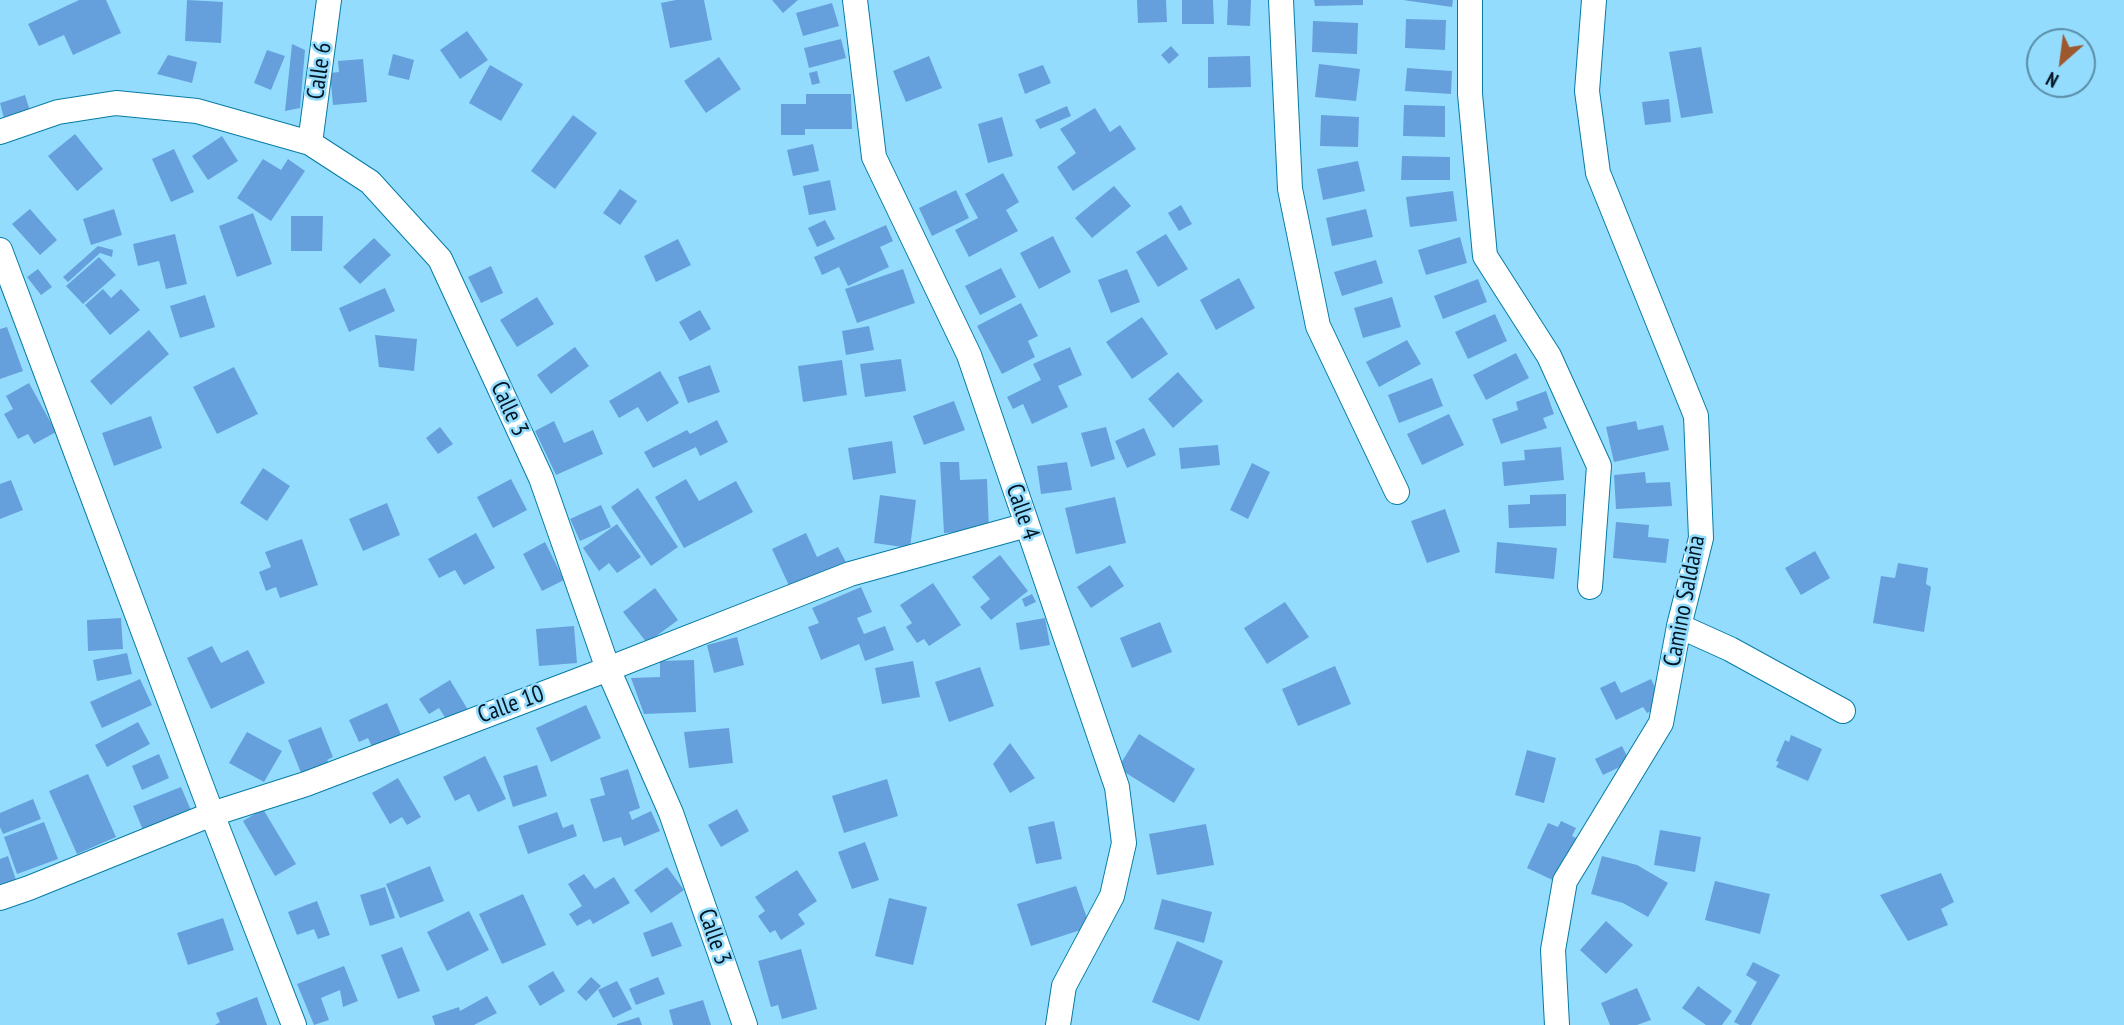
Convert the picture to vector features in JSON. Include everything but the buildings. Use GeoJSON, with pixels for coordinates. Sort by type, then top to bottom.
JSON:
{"type":"FeatureCollection","features":[{"type":"Feature","properties":{"kind":"street","name":"Calle 6"},"geometry":{"type":"LineString","coordinates":[[310,143],[329,0]]}},
{"type":"Feature","properties":{"kind":"street","name":"Calle 4"},"geometry":{"type":"LineString","coordinates":[[855,0],[874,157],[969,355],[1117,787],[1124,843],[1112,896],[1064,986],[1058,1025]]}},
{"type":"Feature","properties":{"kind":"street"},"geometry":{"type":"LineString","coordinates":[[1281,0],[1290,189],[1318,326],[1397,492]]}},
{"type":"Feature","properties":{"kind":"street"},"geometry":{"type":"LineString","coordinates":[[1470,0],[1471,94],[1485,256],[1549,356],[1599,466],[1590,587]]}},
{"type":"Feature","properties":{"kind":"street","name":"Camino Saldaña"},"geometry":{"type":"LineString","coordinates":[[1557,1025],[1553,950],[1565,881],[1661,723],[1679,626],[1701,538],[1696,416],[1598,173],[1587,91],[1594,0]]}},
{"type":"Feature","properties":{"kind":"street","name":"Calle 3"},"geometry":{"type":"LineString","coordinates":[[0,132],[58,112],[116,103],[197,111],[310,143],[370,182],[440,259],[541,478],[608,669],[671,813],[745,1025]]}},
{"type":"Feature","properties":{"kind":"street"},"geometry":{"type":"LineString","coordinates":[[0,250],[294,1025]]}},
{"type":"Feature","properties":{"kind":"street","name":"Calle 10"},"geometry":{"type":"LineString","coordinates":[[0,898],[212,814],[306,784],[850,574],[1027,525]]}},
{"type":"Feature","properties":{"kind":"street"},"geometry":{"type":"LineString","coordinates":[[1679,626],[1730,649],[1843,710]]}}]}
